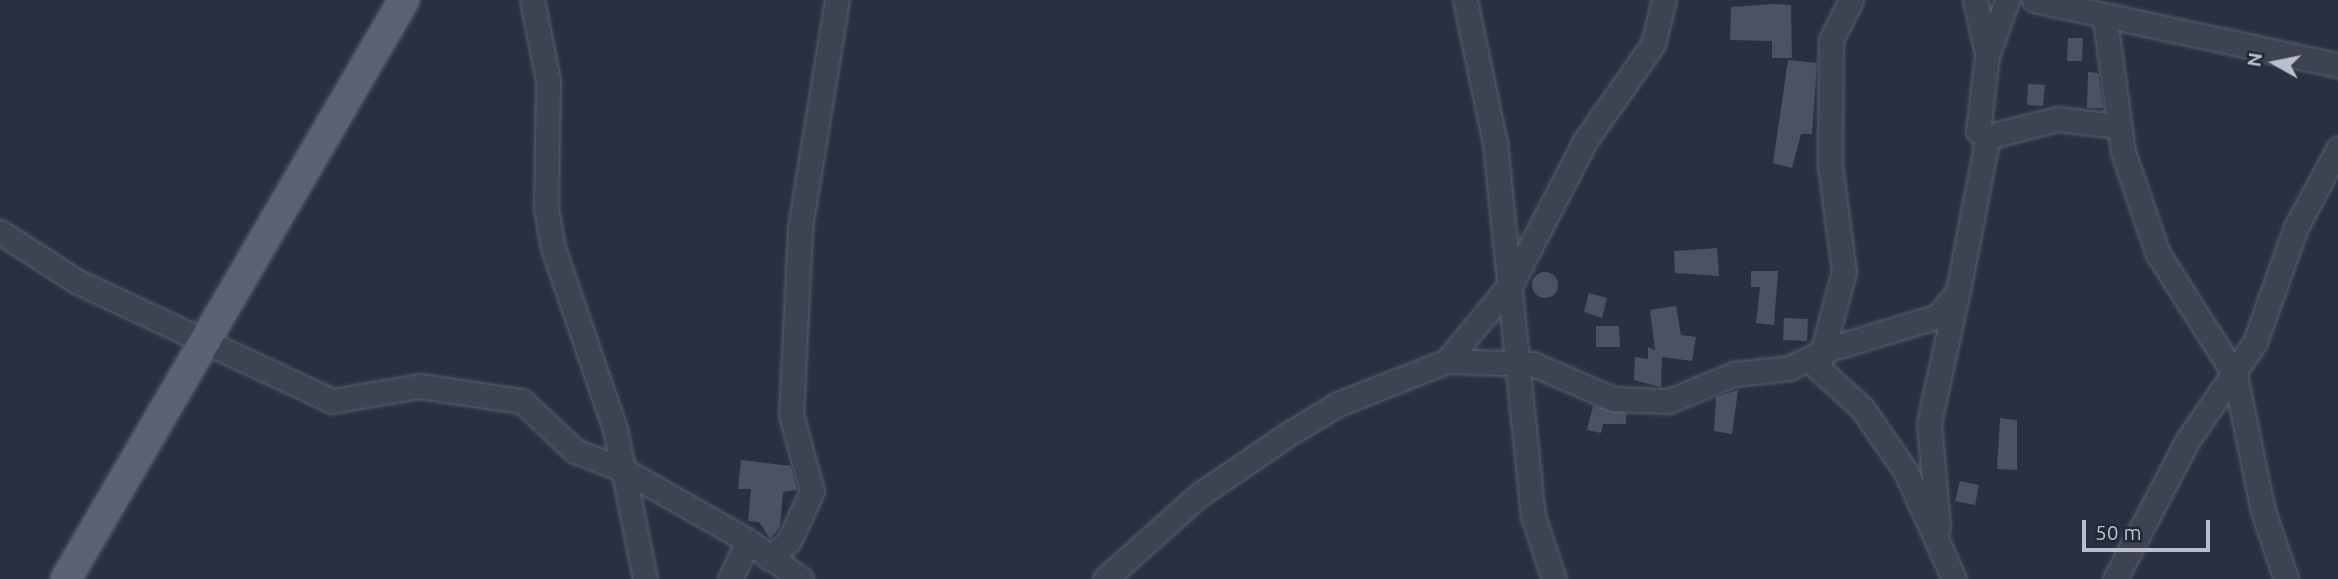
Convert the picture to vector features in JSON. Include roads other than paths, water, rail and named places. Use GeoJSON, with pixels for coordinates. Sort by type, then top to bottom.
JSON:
{"type":"FeatureCollection","features":[{"type":"Feature","properties":{"kind":"main road"},"geometry":{"type":"LineString","coordinates":[[66,579],[404,0]]}},
{"type":"Feature","properties":{"kind":"street"},"geometry":{"type":"LineString","coordinates":[[532,0],[548,80],[546,208],[553,248],[596,366],[622,469],[645,579]]}},
{"type":"Feature","properties":{"kind":"street"},"geometry":{"type":"LineString","coordinates":[[769,558],[789,541],[812,491],[791,415],[800,228],[837,0]]}},
{"type":"Feature","properties":{"kind":"street"},"geometry":{"type":"LineString","coordinates":[[1465,0],[1495,143],[1512,282],[1517,363],[1533,516],[1554,579]]}},
{"type":"Feature","properties":{"kind":"street"},"geometry":{"type":"LineString","coordinates":[[1447,361],[1512,282],[1585,141],[1653,44],[1664,0]]}},
{"type":"Feature","properties":{"kind":"street"},"geometry":{"type":"LineString","coordinates":[[1851,0],[1830,49],[1830,165],[1844,272],[1818,355],[1822,374],[1847,390],[1906,472],[1939,537],[1954,579]]}},
{"type":"Feature","properties":{"kind":"street"},"geometry":{"type":"LineString","coordinates":[[1975,0],[1987,56]]}},
{"type":"Feature","properties":{"kind":"street"},"geometry":{"type":"LineString","coordinates":[[2007,0],[1987,56],[1978,131],[1987,137],[2057,119],[2118,126]]}},
{"type":"Feature","properties":{"kind":"street"},"geometry":{"type":"LineString","coordinates":[[2034,0],[2338,65]]}},
{"type":"Feature","properties":{"kind":"street"},"geometry":{"type":"LineString","coordinates":[[2094,11],[2118,126],[2154,246],[2235,375],[2263,510],[2286,579]]}},
{"type":"Feature","properties":{"kind":"street"},"geometry":{"type":"LineString","coordinates":[[1938,579],[1939,537],[1929,423],[1958,291],[1987,137]]}},
{"type":"Feature","properties":{"kind":"street"},"geometry":{"type":"LineString","coordinates":[[2115,579],[2187,441],[2235,375],[2255,342],[2296,227],[2338,149]]}},
{"type":"Feature","properties":{"kind":"street"},"geometry":{"type":"LineString","coordinates":[[0,232],[78,282],[332,401],[419,386],[522,401],[575,451],[622,469],[748,541],[802,579]]}},
{"type":"Feature","properties":{"kind":"street"},"geometry":{"type":"LineString","coordinates":[[1105,579],[1199,495],[1290,433],[1338,404],[1447,361],[1517,363],[1571,376],[1622,401],[1669,401],[1734,374],[1776,372],[1818,355],[1938,316],[1958,291]]}},
{"type":"Feature","properties":{"kind":"street"},"geometry":{"type":"LineString","coordinates":[[730,579],[748,541]]}}]}
